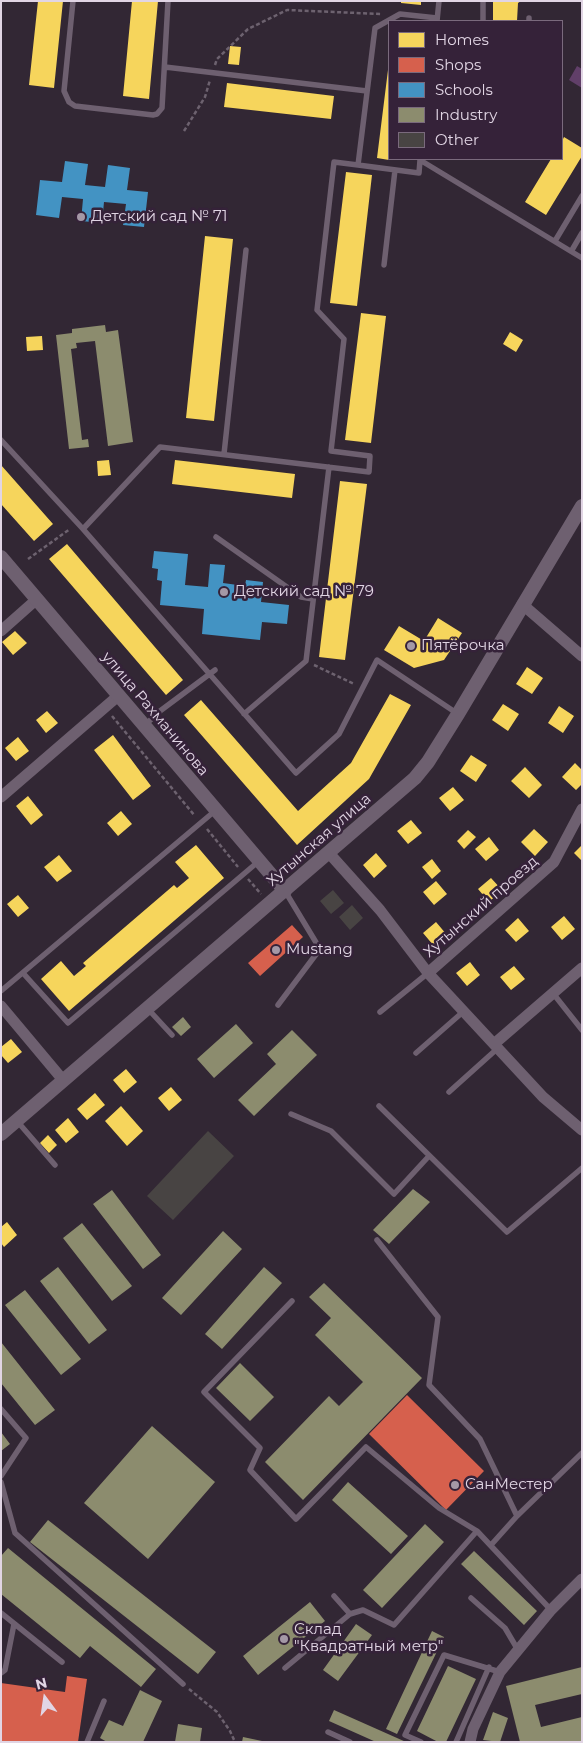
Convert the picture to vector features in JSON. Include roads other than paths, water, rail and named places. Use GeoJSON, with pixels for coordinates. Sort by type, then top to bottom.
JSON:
{"type":"FeatureCollection","features":[{"type":"Feature","properties":{"kind":"street","name":"Хутынская улица"},"geometry":{"type":"LineString","coordinates":[[1,1134],[415,778],[428,762],[458,714],[582,506]]}},
{"type":"Feature","properties":{"kind":"street","name":"улица Рахманинова"},"geometry":{"type":"LineString","coordinates":[[1,557],[285,891]]}},
{"type":"Feature","properties":{"kind":"street"},"geometry":{"type":"LineString","coordinates":[[1,631],[36,599]]}},
{"type":"Feature","properties":{"kind":"street"},"geometry":{"type":"LineString","coordinates":[[522,604],[582,656]]}},
{"type":"Feature","properties":{"kind":"street"},"geometry":{"type":"LineString","coordinates":[[1,797],[118,696]]}},
{"type":"Feature","properties":{"kind":"street","name":"Хутынский проезд"},"geometry":{"type":"LineString","coordinates":[[428,973],[554,862],[582,809]]}},
{"type":"Feature","properties":{"kind":"street","name":"Хутынский проезд"},"geometry":{"type":"LineString","coordinates":[[328,852],[380,910],[428,973],[543,1097],[581,1127]]}},
{"type":"Feature","properties":{"kind":"street"},"geometry":{"type":"LineString","coordinates":[[496,1046],[552,992],[582,968]]}},
{"type":"Feature","properties":{"kind":"street"},"geometry":{"type":"LineString","coordinates":[[1,1006],[63,1080]]}},
{"type":"Feature","properties":{"kind":"street"},"geometry":{"type":"LineString","coordinates":[[470,1742],[494,1670],[518,1650],[551,1610],[582,1579]]}},
{"type":"Feature","properties":{"kind":"lane"},"geometry":{"type":"LineString","coordinates":[[73,1],[64,91],[69,102],[75,106],[153,115],[157,114],[162,108],[168,1]]}},
{"type":"Feature","properties":{"kind":"lane"},"geometry":{"type":"LineString","coordinates":[[389,20],[400,14],[437,20],[439,1]]}},
{"type":"Feature","properties":{"kind":"lane"},"geometry":{"type":"LineString","coordinates":[[483,1],[483,20]]}},
{"type":"Feature","properties":{"kind":"lane"},"geometry":{"type":"LineString","coordinates":[[358,165],[375,28],[388,21]]}},
{"type":"Feature","properties":{"kind":"lane"},"geometry":{"type":"LineString","coordinates":[[165,67],[367,91]]}},
{"type":"Feature","properties":{"kind":"lane"},"geometry":{"type":"LineString","coordinates":[[83,529],[160,447],[368,472],[370,456],[331,451],[344,340],[317,310],[334,162],[419,173],[420,160],[572,250],[582,258]]}},
{"type":"Feature","properties":{"kind":"lane"},"geometry":{"type":"LineString","coordinates":[[384,265],[395,170]]}},
{"type":"Feature","properties":{"kind":"lane"},"geometry":{"type":"LineString","coordinates":[[555,241],[582,196]]}},
{"type":"Feature","properties":{"kind":"lane"},"geometry":{"type":"LineString","coordinates":[[572,250],[582,233]]}},
{"type":"Feature","properties":{"kind":"lane"},"geometry":{"type":"LineString","coordinates":[[224,454],[246,250]]}},
{"type":"Feature","properties":{"kind":"lane"},"geometry":{"type":"LineString","coordinates":[[1,440],[116,563],[210,675],[296,773],[339,734],[377,660],[458,714]]}},
{"type":"Feature","properties":{"kind":"lane"},"geometry":{"type":"LineString","coordinates":[[244,714],[306,661],[329,467]]}},
{"type":"Feature","properties":{"kind":"lane"},"geometry":{"type":"LineString","coordinates":[[216,537],[301,597],[314,599]]}},
{"type":"Feature","properties":{"kind":"lane"},"geometry":{"type":"LineString","coordinates":[[144,726],[160,711],[215,670]]}},
{"type":"Feature","properties":{"kind":"lane"},"geometry":{"type":"LineString","coordinates":[[1,992],[216,810]]}},
{"type":"Feature","properties":{"kind":"lane"},"geometry":{"type":"LineString","coordinates":[[23,973],[68,1023],[259,861]]}},
{"type":"Feature","properties":{"kind":"lane"},"geometry":{"type":"LineString","coordinates":[[278,1005],[320,949],[285,891]]}},
{"type":"Feature","properties":{"kind":"lane"},"geometry":{"type":"LineString","coordinates":[[380,1012],[428,973]]}},
{"type":"Feature","properties":{"kind":"lane"},"geometry":{"type":"LineString","coordinates":[[552,992],[582,1030]]}},
{"type":"Feature","properties":{"kind":"lane"},"geometry":{"type":"LineString","coordinates":[[148,1008],[172,1035]]}},
{"type":"Feature","properties":{"kind":"lane"},"geometry":{"type":"LineString","coordinates":[[416,1053],[464,1011]]}},
{"type":"Feature","properties":{"kind":"lane"},"geometry":{"type":"LineString","coordinates":[[449,1092],[496,1046]]}},
{"type":"Feature","properties":{"kind":"lane"},"geometry":{"type":"LineString","coordinates":[[379,1106],[507,1232],[582,1168]]}},
{"type":"Feature","properties":{"kind":"lane"},"geometry":{"type":"LineString","coordinates":[[291,1114],[331,1131],[394,1194],[429,1156]]}},
{"type":"Feature","properties":{"kind":"lane"},"geometry":{"type":"LineString","coordinates":[[17,1120],[55,1165]]}},
{"type":"Feature","properties":{"kind":"lane"},"geometry":{"type":"LineString","coordinates":[[377,1240],[438,1317],[429,1385],[480,1439],[517,1516]]}},
{"type":"Feature","properties":{"kind":"lane"},"geometry":{"type":"LineString","coordinates":[[292,1301],[204,1392],[260,1448],[250,1470],[296,1519],[366,1447],[439,1508],[477,1531],[551,1610]]}},
{"type":"Feature","properties":{"kind":"lane"},"geometry":{"type":"LineString","coordinates":[[1,1409],[26,1438],[1,1476]]}},
{"type":"Feature","properties":{"kind":"lane"},"geometry":{"type":"LineString","coordinates":[[490,1545],[582,1453]]}},
{"type":"Feature","properties":{"kind":"lane"},"geometry":{"type":"LineString","coordinates":[[1,1482],[15,1533],[183,1684]]}},
{"type":"Feature","properties":{"kind":"lane"},"geometry":{"type":"LineString","coordinates":[[284,1668],[350,1614],[362,1610],[394,1625],[477,1531]]}},
{"type":"Feature","properties":{"kind":"lane"},"geometry":{"type":"LineString","coordinates":[[334,1596],[350,1614]]}},
{"type":"Feature","properties":{"kind":"lane"},"geometry":{"type":"LineString","coordinates":[[471,1598],[505,1628],[518,1650]]}},
{"type":"Feature","properties":{"kind":"lane"},"geometry":{"type":"LineString","coordinates":[[1,1613],[62,1662]]}},
{"type":"Feature","properties":{"kind":"lane"},"geometry":{"type":"LineString","coordinates":[[1,1672],[5,1670],[14,1624]]}},
{"type":"Feature","properties":{"kind":"lane"},"geometry":{"type":"LineString","coordinates":[[420,1742],[405,1735],[444,1655],[494,1670],[456,1742]]}},
{"type":"Feature","properties":{"kind":"lane"},"geometry":{"type":"LineString","coordinates":[[86,1742],[104,1701]]}},
{"type":"Feature","properties":{"kind":"lane"},"geometry":{"type":"LineString","coordinates":[[328,1732],[350,1742]]}},
{"type":"Feature","properties":{"kind":"place","name":"Детский сад № 71"},"geometry":{"type":"Point","coordinates":[81,217]}},
{"type":"Feature","properties":{"kind":"place","name":"Детский сад № 79"},"geometry":{"type":"Point","coordinates":[224,592]}},
{"type":"Feature","properties":{"kind":"place","name":"Пятёрочка"},"geometry":{"type":"Point","coordinates":[411,646]}},
{"type":"Feature","properties":{"kind":"place","name":"Mustang"},"geometry":{"type":"Point","coordinates":[276,950]}},
{"type":"Feature","properties":{"kind":"place","name":"СанМестер"},"geometry":{"type":"Point","coordinates":[455,1485]}},
{"type":"Feature","properties":{"kind":"place","name":"Склад \"Квадратный метр\""},"geometry":{"type":"Point","coordinates":[284,1639]}}]}
